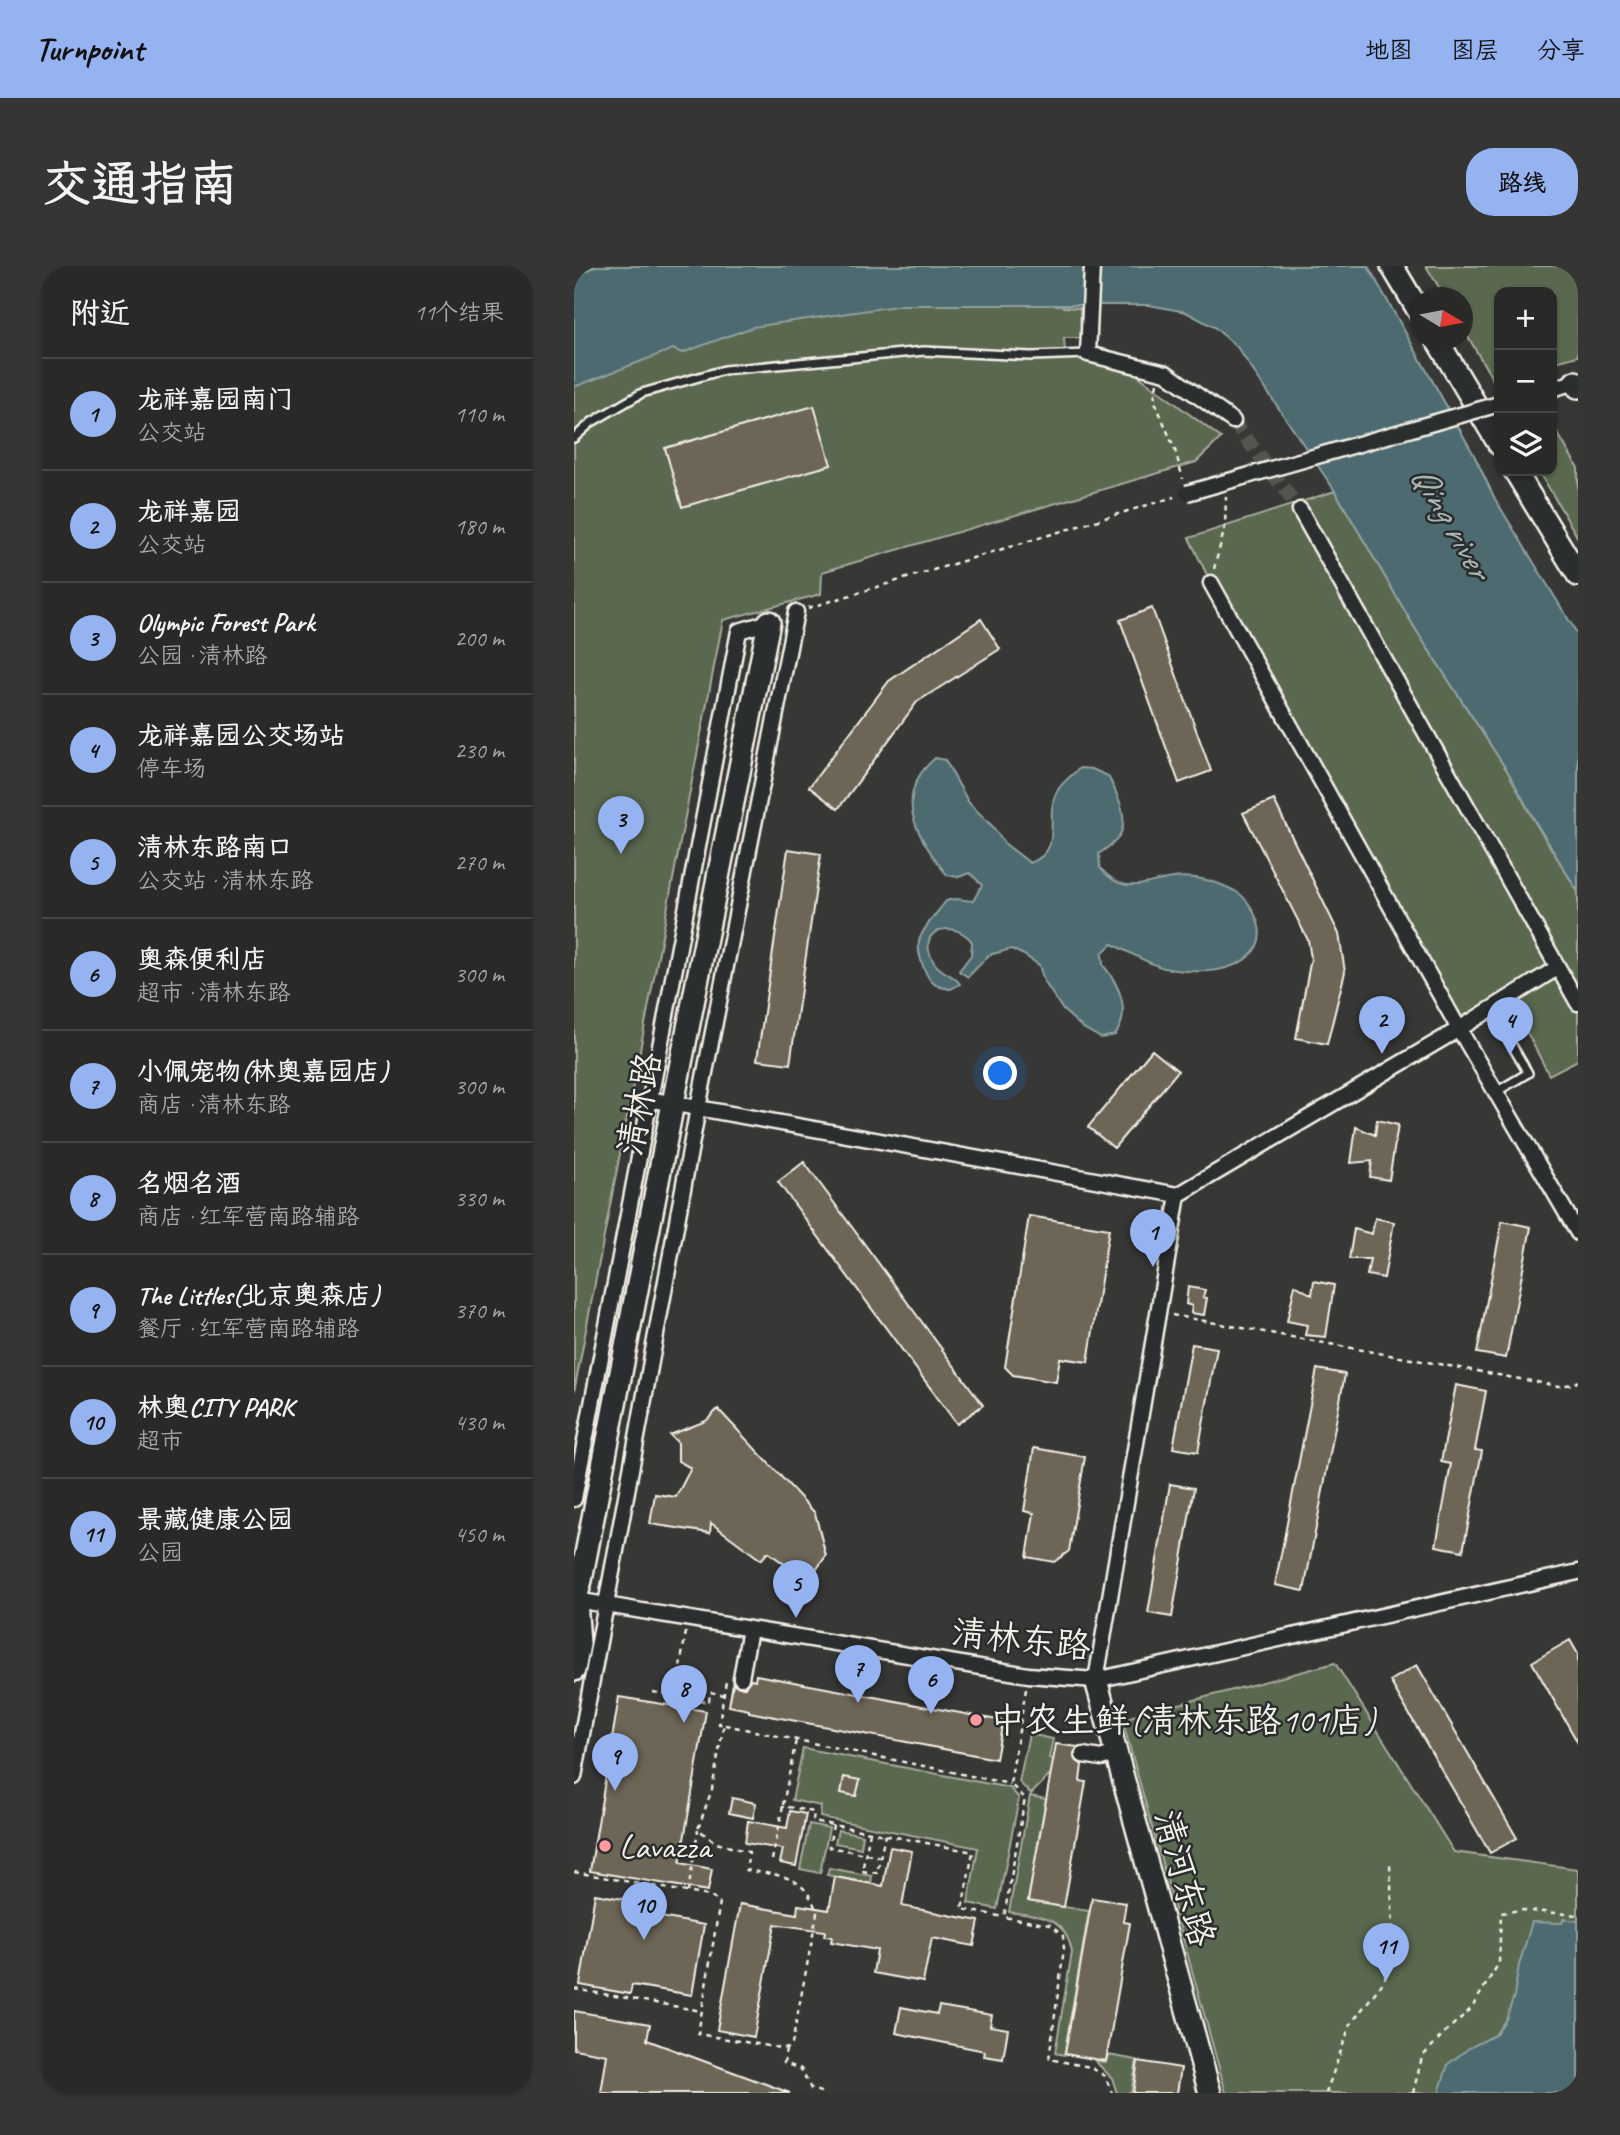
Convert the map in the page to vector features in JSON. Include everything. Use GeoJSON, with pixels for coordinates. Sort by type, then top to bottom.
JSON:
{"type":"FeatureCollection","features":[{"type":"Feature","properties":{"kind":"street"},"geometry":{"type":"LineString","coordinates":[[1093,266],[1088,354],[1166,373],[1233,421]]}},
{"type":"Feature","properties":{"kind":"street"},"geometry":{"type":"LineString","coordinates":[[1392,266],[1410,296]]}},
{"type":"Feature","properties":{"kind":"street"},"geometry":{"type":"LineString","coordinates":[[1443,350],[1494,436]]}},
{"type":"Feature","properties":{"kind":"street"},"geometry":{"type":"LineString","coordinates":[[1557,388],[1577,383]]}},
{"type":"Feature","properties":{"kind":"street"},"geometry":{"type":"LineString","coordinates":[[1187,493],[1494,405]]}},
{"type":"Feature","properties":{"kind":"street"},"geometry":{"type":"LineString","coordinates":[[1519,476],[1578,575]]}},
{"type":"Feature","properties":{"kind":"street"},"geometry":{"type":"LineString","coordinates":[[1300,510],[1578,1003]]}},
{"type":"Feature","properties":{"kind":"street"},"geometry":{"type":"LineString","coordinates":[[1211,583],[1459,1029],[1578,1233]]}},
{"type":"Feature","properties":{"kind":"street"},"geometry":{"type":"LineString","coordinates":[[574,1777],[698,1108],[796,612]]}},
{"type":"Feature","properties":{"kind":"street"},"geometry":{"type":"LineString","coordinates":[[574,1499],[738,631],[769,622]]}},
{"type":"Feature","properties":{"kind":"street","name":"清林路"},"geometry":{"type":"LineString","coordinates":[[574,1670],[579,1644],[576,1591],[769,622]]}},
{"type":"Feature","properties":{"kind":"street"},"geometry":{"type":"LineString","coordinates":[[648,1099],[1178,1195],[1557,968]]}},
{"type":"Feature","properties":{"kind":"street"},"geometry":{"type":"LineString","coordinates":[[1096,1680],[1178,1195]]}},
{"type":"Feature","properties":{"kind":"street","name":"清林东路"},"geometry":{"type":"LineString","coordinates":[[576,1591],[606,1605],[1028,1675],[1096,1680],[1578,1572]]}},
{"type":"Feature","properties":{"kind":"street"},"geometry":{"type":"LineString","coordinates":[[741,1678],[750,1629]]}},
{"type":"Feature","properties":{"kind":"street","name":"清河东路"},"geometry":{"type":"LineString","coordinates":[[1096,1680],[1111,1754],[1210,2093]]}},
{"type":"Feature","properties":{"kind":"street"},"geometry":{"type":"LineString","coordinates":[[1083,1755],[1101,1758],[1111,1754]]}},
{"type":"Feature","properties":{"kind":"lane"},"geometry":{"type":"LineString","coordinates":[[574,438],[592,422],[642,393],[724,370],[924,351],[1088,354]]}},
{"type":"Feature","properties":{"kind":"lane"},"geometry":{"type":"LineString","coordinates":[[1491,1009],[1528,1073],[1496,1092]]}},
{"type":"Feature","properties":{"kind":"path"},"geometry":{"type":"LineString","coordinates":[[796,612],[1187,493],[1175,450],[1154,399],[1160,371]]}},
{"type":"Feature","properties":{"kind":"path"},"geometry":{"type":"LineString","coordinates":[[1211,583],[1225,527],[1226,482]]}},
{"type":"Feature","properties":{"kind":"path"},"geometry":{"type":"LineString","coordinates":[[1158,1313],[1558,1386],[1578,1381]]}},
{"type":"Feature","properties":{"kind":"path"},"geometry":{"type":"LineString","coordinates":[[675,1696],[688,1619]]}},
{"type":"Feature","properties":{"kind":"path"},"geometry":{"type":"LineString","coordinates":[[1010,1784],[1028,1675]]}},
{"type":"Feature","properties":{"kind":"path"},"geometry":{"type":"LineString","coordinates":[[726,1681],[719,1724],[1010,1784],[1025,1798],[1004,1916]]}},
{"type":"Feature","properties":{"kind":"path"},"geometry":{"type":"LineString","coordinates":[[653,1692],[709,1702],[710,1692],[724,1695]]}},
{"type":"Feature","properties":{"kind":"path"},"geometry":{"type":"LineString","coordinates":[[688,1892],[698,1829],[712,1789],[724,1724]]}},
{"type":"Feature","properties":{"kind":"path"},"geometry":{"type":"LineString","coordinates":[[772,1860],[796,1740]]}},
{"type":"Feature","properties":{"kind":"path"},"geometry":{"type":"LineString","coordinates":[[783,1806],[814,1812],[813,1821],[974,1852],[962,1909],[1050,1925],[1063,1936],[1064,1949],[1049,2059],[1090,2067],[1105,2076],[1112,2093]]}},
{"type":"Feature","properties":{"kind":"path"},"geometry":{"type":"LineString","coordinates":[[833,1825],[829,1847],[881,1857]]}},
{"type":"Feature","properties":{"kind":"path"},"geometry":{"type":"LineString","coordinates":[[698,1829],[716,1843],[749,1852],[746,1870],[790,1877],[811,1895],[817,1913],[792,2044],[786,2049],[785,2063],[800,2069],[811,2089],[824,2093]]}},
{"type":"Feature","properties":{"kind":"path"},"geometry":{"type":"LineString","coordinates":[[870,1832],[862,1871],[877,1873],[885,1835]]}},
{"type":"Feature","properties":{"kind":"path"},"geometry":{"type":"LineString","coordinates":[[1326,2093],[1350,2025],[1384,1980],[1394,1950],[1390,1865]]}},
{"type":"Feature","properties":{"kind":"path"},"geometry":{"type":"LineString","coordinates":[[574,1872],[709,1896],[720,1902],[698,2034],[786,2049]]}},
{"type":"Feature","properties":{"kind":"path"},"geometry":{"type":"LineString","coordinates":[[1413,2093],[1422,2057],[1471,2009],[1499,1963],[1501,1913],[1520,1910],[1578,1915]]}},
{"type":"Feature","properties":{"kind":"path"},"geometry":{"type":"LineString","coordinates":[[574,1989],[702,2011]]}},
{"type":"Feature","properties":{"kind":"green space"},"geometry":{"type":"Polygon","coordinates":[[[574,266],[1062,266],[1063,307],[1080,308],[1081,338],[1064,338],[1065,354],[1132,371],[1221,438],[1196,462],[822,572],[821,594],[723,620],[574,1392],[574,266]]]}},
{"type":"Feature","properties":{"kind":"green space"},"geometry":{"type":"Polygon","coordinates":[[[1426,266],[1578,266],[1578,356],[1557,362],[1557,287],[1494,287],[1493,380],[1473,345],[1473,287],[1439,287],[1426,266]]]}},
{"type":"Feature","properties":{"kind":"green space"},"geometry":{"type":"Polygon","coordinates":[[[1557,432],[1578,468],[1578,538],[1542,476],[1557,476],[1557,432]]]}},
{"type":"Feature","properties":{"kind":"green space"},"geometry":{"type":"Polygon","coordinates":[[[1335,491],[1416,630],[1508,772],[1578,892],[1578,1060],[1549,1075],[1508,996],[1459,1029],[1211,583],[1189,538],[1335,491]]]}},
{"type":"Feature","properties":{"kind":"green space"},"geometry":{"type":"Polygon","coordinates":[[[1335,1663],[1454,1852],[1578,1869],[1578,2093],[1226,2093],[1122,1719],[1335,1663]]]}},
{"type":"Feature","properties":{"kind":"green space"},"geometry":{"type":"Polygon","coordinates":[[[1029,1734],[1053,1739],[1049,1758],[1054,1759],[1052,1773],[1031,1794],[1019,1782],[1029,1734]]]}},
{"type":"Feature","properties":{"kind":"green space"},"geometry":{"type":"Polygon","coordinates":[[[803,1748],[1010,1788],[1019,1798],[997,1909],[968,1903],[978,1848],[820,1817],[821,1806],[792,1800],[803,1748]]]}},
{"type":"Feature","properties":{"kind":"green space"},"geometry":{"type":"Polygon","coordinates":[[[1030,1796],[1046,1799],[1028,1901],[1089,1911],[1064,2055],[1055,2053],[1072,1952],[1069,1940],[1064,1931],[1050,1920],[1009,1912],[1030,1796]]]}},
{"type":"Feature","properties":{"kind":"green space"},"geometry":{"type":"Polygon","coordinates":[[[809,1824],[829,1828],[820,1873],[800,1869],[809,1824]]]}},
{"type":"Feature","properties":{"kind":"green space"},"geometry":{"type":"Polygon","coordinates":[[[838,1830],[863,1835],[861,1848],[835,1843],[838,1830]]]}},
{"type":"Feature","properties":{"kind":"green space"},"geometry":{"type":"Polygon","coordinates":[[[829,1868],[872,1876],[871,1884],[827,1875],[829,1868]]]}},
{"type":"Feature","properties":{"kind":"green space"},"geometry":{"type":"Polygon","coordinates":[[[1108,2055],[1137,2060],[1131,2093],[1117,2093],[1112,2078],[1095,2061],[1106,2062],[1108,2055]]]}},
{"type":"Feature","properties":{"kind":"water","name":"Qing river"},"geometry":{"type":"Polygon","coordinates":[[[596,266],[1368,266],[1410,341],[1410,350],[1415,350],[1474,455],[1495,499],[1578,635],[1578,892],[1508,772],[1416,630],[1335,491],[1237,347],[1214,327],[1186,312],[1149,305],[903,305],[753,327],[682,353],[673,349],[574,387],[574,276],[596,266]]]}},
{"type":"Feature","properties":{"kind":"water"},"geometry":{"type":"Polygon","coordinates":[[[935,758],[945,760],[969,803],[993,827],[1004,843],[1030,863],[1047,850],[1052,832],[1053,803],[1056,793],[1064,783],[1080,768],[1092,769],[1108,776],[1122,807],[1123,824],[1117,839],[1099,854],[1100,868],[1109,877],[1126,885],[1189,877],[1213,882],[1235,891],[1247,901],[1255,915],[1259,928],[1256,948],[1241,962],[1230,966],[1191,971],[1157,966],[1112,944],[1102,953],[1103,965],[1118,989],[1123,1017],[1115,1035],[1101,1038],[1083,1028],[1063,1010],[1044,981],[1039,965],[1024,955],[1011,949],[989,955],[968,977],[959,971],[971,955],[972,942],[958,931],[942,930],[930,937],[928,945],[933,961],[960,984],[951,989],[935,985],[928,977],[921,960],[919,943],[922,933],[946,901],[973,901],[982,885],[970,873],[958,877],[947,875],[918,831],[913,817],[914,787],[922,772],[935,758]]]}},
{"type":"Feature","properties":{"kind":"water"},"geometry":{"type":"Polygon","coordinates":[[[1564,1919],[1578,1921],[1578,2093],[1439,2093],[1448,2064],[1469,2048],[1495,2035],[1506,2019],[1532,1922],[1562,1923],[1564,1919]]]}},
{"type":"Feature","properties":{"kind":"building"},"geometry":{"type":"Polygon","coordinates":[[[814,406],[831,465],[682,507],[665,448],[814,406]]]}},
{"type":"Feature","properties":{"kind":"building"},"geometry":{"type":"Polygon","coordinates":[[[1152,608],[1211,771],[1179,783],[1120,620],[1152,608]]]}},
{"type":"Feature","properties":{"kind":"building"},"geometry":{"type":"Polygon","coordinates":[[[981,619],[1000,649],[917,702],[838,809],[809,787],[889,681],[981,619]]]}},
{"type":"Feature","properties":{"kind":"building"},"geometry":{"type":"Polygon","coordinates":[[[1274,800],[1339,934],[1345,972],[1327,1044],[1296,1038],[1311,958],[1308,940],[1243,813],[1274,800]]]}},
{"type":"Feature","properties":{"kind":"building"},"geometry":{"type":"Polygon","coordinates":[[[788,849],[821,854],[790,1064],[757,1060],[788,849]]]}},
{"type":"Feature","properties":{"kind":"building"},"geometry":{"type":"Polygon","coordinates":[[[1152,1050],[1178,1071],[1114,1148],[1088,1127],[1152,1050]]]}},
{"type":"Feature","properties":{"kind":"building"},"geometry":{"type":"Polygon","coordinates":[[[1377,1120],[1398,1125],[1389,1180],[1370,1177],[1372,1161],[1351,1163],[1356,1127],[1375,1135],[1377,1120]]]}},
{"type":"Feature","properties":{"kind":"building"},"geometry":{"type":"Polygon","coordinates":[[[804,1162],[983,1405],[957,1424],[778,1182],[804,1162]]]}},
{"type":"Feature","properties":{"kind":"building"},"geometry":{"type":"Polygon","coordinates":[[[1029,1216],[1109,1229],[1088,1362],[1060,1358],[1056,1382],[1013,1375],[1005,1367],[1029,1216]]]}},
{"type":"Feature","properties":{"kind":"building"},"geometry":{"type":"Polygon","coordinates":[[[1375,1218],[1394,1222],[1384,1278],[1367,1275],[1370,1259],[1349,1259],[1354,1229],[1372,1234],[1375,1218]]]}},
{"type":"Feature","properties":{"kind":"building"},"geometry":{"type":"Polygon","coordinates":[[[1502,1221],[1531,1227],[1506,1358],[1477,1353],[1502,1221]]]}},
{"type":"Feature","properties":{"kind":"building"},"geometry":{"type":"Polygon","coordinates":[[[1314,1281],[1334,1285],[1326,1337],[1305,1335],[1307,1325],[1287,1321],[1295,1285],[1312,1295],[1314,1281]]]}},
{"type":"Feature","properties":{"kind":"building"},"geometry":{"type":"Polygon","coordinates":[[[1188,1287],[1205,1290],[1203,1297],[1207,1298],[1204,1315],[1191,1313],[1192,1306],[1186,1304],[1188,1287]]]}},
{"type":"Feature","properties":{"kind":"building"},"geometry":{"type":"Polygon","coordinates":[[[1192,1344],[1217,1348],[1198,1452],[1173,1448],[1192,1344]]]}},
{"type":"Feature","properties":{"kind":"building"},"geometry":{"type":"Polygon","coordinates":[[[1317,1369],[1345,1374],[1304,1591],[1275,1585],[1317,1369]]]}},
{"type":"Feature","properties":{"kind":"building"},"geometry":{"type":"Polygon","coordinates":[[[1456,1385],[1486,1391],[1475,1450],[1482,1451],[1463,1551],[1436,1546],[1451,1464],[1441,1462],[1456,1385]]]}},
{"type":"Feature","properties":{"kind":"building"},"geometry":{"type":"Polygon","coordinates":[[[718,1409],[815,1513],[826,1556],[808,1581],[768,1552],[761,1560],[711,1523],[710,1533],[650,1524],[655,1494],[676,1497],[691,1468],[678,1461],[678,1443],[670,1435],[706,1421],[718,1409]]]}},
{"type":"Feature","properties":{"kind":"building"},"geometry":{"type":"Polygon","coordinates":[[[1034,1448],[1085,1457],[1069,1551],[1054,1562],[1027,1557],[1034,1513],[1024,1511],[1034,1448]]]}},
{"type":"Feature","properties":{"kind":"building"},"geometry":{"type":"Polygon","coordinates":[[[1170,1484],[1194,1488],[1172,1617],[1148,1613],[1170,1484]]]}},
{"type":"Feature","properties":{"kind":"building"},"geometry":{"type":"Polygon","coordinates":[[[1570,1640],[1578,1654],[1578,1743],[1532,1662],[1570,1640]]]}},
{"type":"Feature","properties":{"kind":"building"},"geometry":{"type":"Polygon","coordinates":[[[1417,1665],[1517,1838],[1490,1853],[1390,1681],[1417,1665]]]}},
{"type":"Feature","properties":{"kind":"building"},"geometry":{"type":"Polygon","coordinates":[[[756,1675],[1003,1721],[996,1759],[729,1706],[733,1683],[745,1687],[751,1679],[755,1680],[756,1675]]]}},
{"type":"Feature","properties":{"kind":"building"},"geometry":{"type":"Polygon","coordinates":[[[619,1697],[706,1711],[680,1863],[712,1869],[708,1891],[590,1871],[619,1697]]]}},
{"type":"Feature","properties":{"kind":"building"},"geometry":{"type":"Polygon","coordinates":[[[1056,1744],[1078,1747],[1074,1758],[1082,1765],[1080,1781],[1086,1782],[1064,1907],[1028,1901],[1056,1744]]]}},
{"type":"Feature","properties":{"kind":"building"},"geometry":{"type":"Polygon","coordinates":[[[844,1777],[860,1780],[856,1796],[841,1793],[844,1777]]]}},
{"type":"Feature","properties":{"kind":"building"},"geometry":{"type":"Polygon","coordinates":[[[732,1798],[756,1803],[753,1818],[729,1813],[732,1798]]]}},
{"type":"Feature","properties":{"kind":"building"},"geometry":{"type":"Polygon","coordinates":[[[790,1811],[806,1814],[796,1866],[780,1863],[783,1849],[745,1843],[748,1821],[787,1828],[790,1811]]]}},
{"type":"Feature","properties":{"kind":"building"},"geometry":{"type":"Polygon","coordinates":[[[890,1847],[912,1851],[902,1906],[979,1921],[974,1946],[932,1938],[923,1982],[873,1973],[877,1950],[831,1942],[832,1937],[824,1936],[825,1931],[775,1924],[754,2037],[717,2030],[740,1904],[797,1914],[798,1905],[829,1910],[835,1877],[883,1886],[890,1847]]]}},
{"type":"Feature","properties":{"kind":"building"},"geometry":{"type":"Polygon","coordinates":[[[595,1894],[652,1904],[650,1915],[704,1925],[692,1995],[632,1985],[630,1994],[580,1985],[595,1894]]]}},
{"type":"Feature","properties":{"kind":"building"},"geometry":{"type":"Polygon","coordinates":[[[1092,1898],[1126,1903],[1123,1922],[1130,1923],[1106,2061],[1065,2054],[1092,1898]]]}},
{"type":"Feature","properties":{"kind":"building"},"geometry":{"type":"Polygon","coordinates":[[[939,2006],[992,2015],[990,2026],[1008,2029],[1003,2059],[984,2056],[985,2051],[896,2033],[901,2007],[937,2014],[939,2006]]]}},
{"type":"Feature","properties":{"kind":"building"},"geometry":{"type":"Polygon","coordinates":[[[574,2011],[650,2024],[647,2040],[790,2093],[601,2093],[607,2055],[574,2049],[574,2011]]]}},
{"type":"Feature","properties":{"kind":"building"},"geometry":{"type":"Polygon","coordinates":[[[1138,2061],[1181,2068],[1177,2093],[1133,2093],[1138,2061]]]}},
{"type":"Feature","properties":{"kind":"tunnel"},"geometry":{"type":"LineString","coordinates":[[1233,421],[1300,510]]}},
{"type":"Feature","properties":{"kind":"place","name":"Olympic Forest Park"},"geometry":{"type":"Point","coordinates":[621,854]}},
{"type":"Feature","properties":{"kind":"place","name":"龙祥嘉园"},"geometry":{"type":"Point","coordinates":[1382,1054]}},
{"type":"Feature","properties":{"kind":"place","name":"龙祥嘉园公交场站"},"geometry":{"type":"Point","coordinates":[1510,1055]}},
{"type":"Feature","properties":{"kind":"place","name":"龙祥嘉园南门"},"geometry":{"type":"Point","coordinates":[1153,1267]}},
{"type":"Feature","properties":{"kind":"place","name":"清林东路南口"},"geometry":{"type":"Point","coordinates":[796,1618]}},
{"type":"Feature","properties":{"kind":"place","name":"小佩宠物(林奥嘉园店)"},"geometry":{"type":"Point","coordinates":[858,1703]}},
{"type":"Feature","properties":{"kind":"place","name":"奥森便利店"},"geometry":{"type":"Point","coordinates":[931,1714]}},
{"type":"Feature","properties":{"kind":"place","name":"中农生鲜(清林东路101店)"},"geometry":{"type":"Point","coordinates":[976,1720]}},
{"type":"Feature","properties":{"kind":"place","name":"名烟名酒"},"geometry":{"type":"Point","coordinates":[684,1723]}},
{"type":"Feature","properties":{"kind":"place","name":"The Littles(北京奥森店)"},"geometry":{"type":"Point","coordinates":[615,1791]}},
{"type":"Feature","properties":{"kind":"place","name":"Lavazza"},"geometry":{"type":"Point","coordinates":[605,1846]}},
{"type":"Feature","properties":{"kind":"place","name":"林奥CITY PARK"},"geometry":{"type":"Point","coordinates":[644,1940]}},
{"type":"Feature","properties":{"kind":"place","name":"景藏健康公园"},"geometry":{"type":"Point","coordinates":[1386,1981]}}]}
